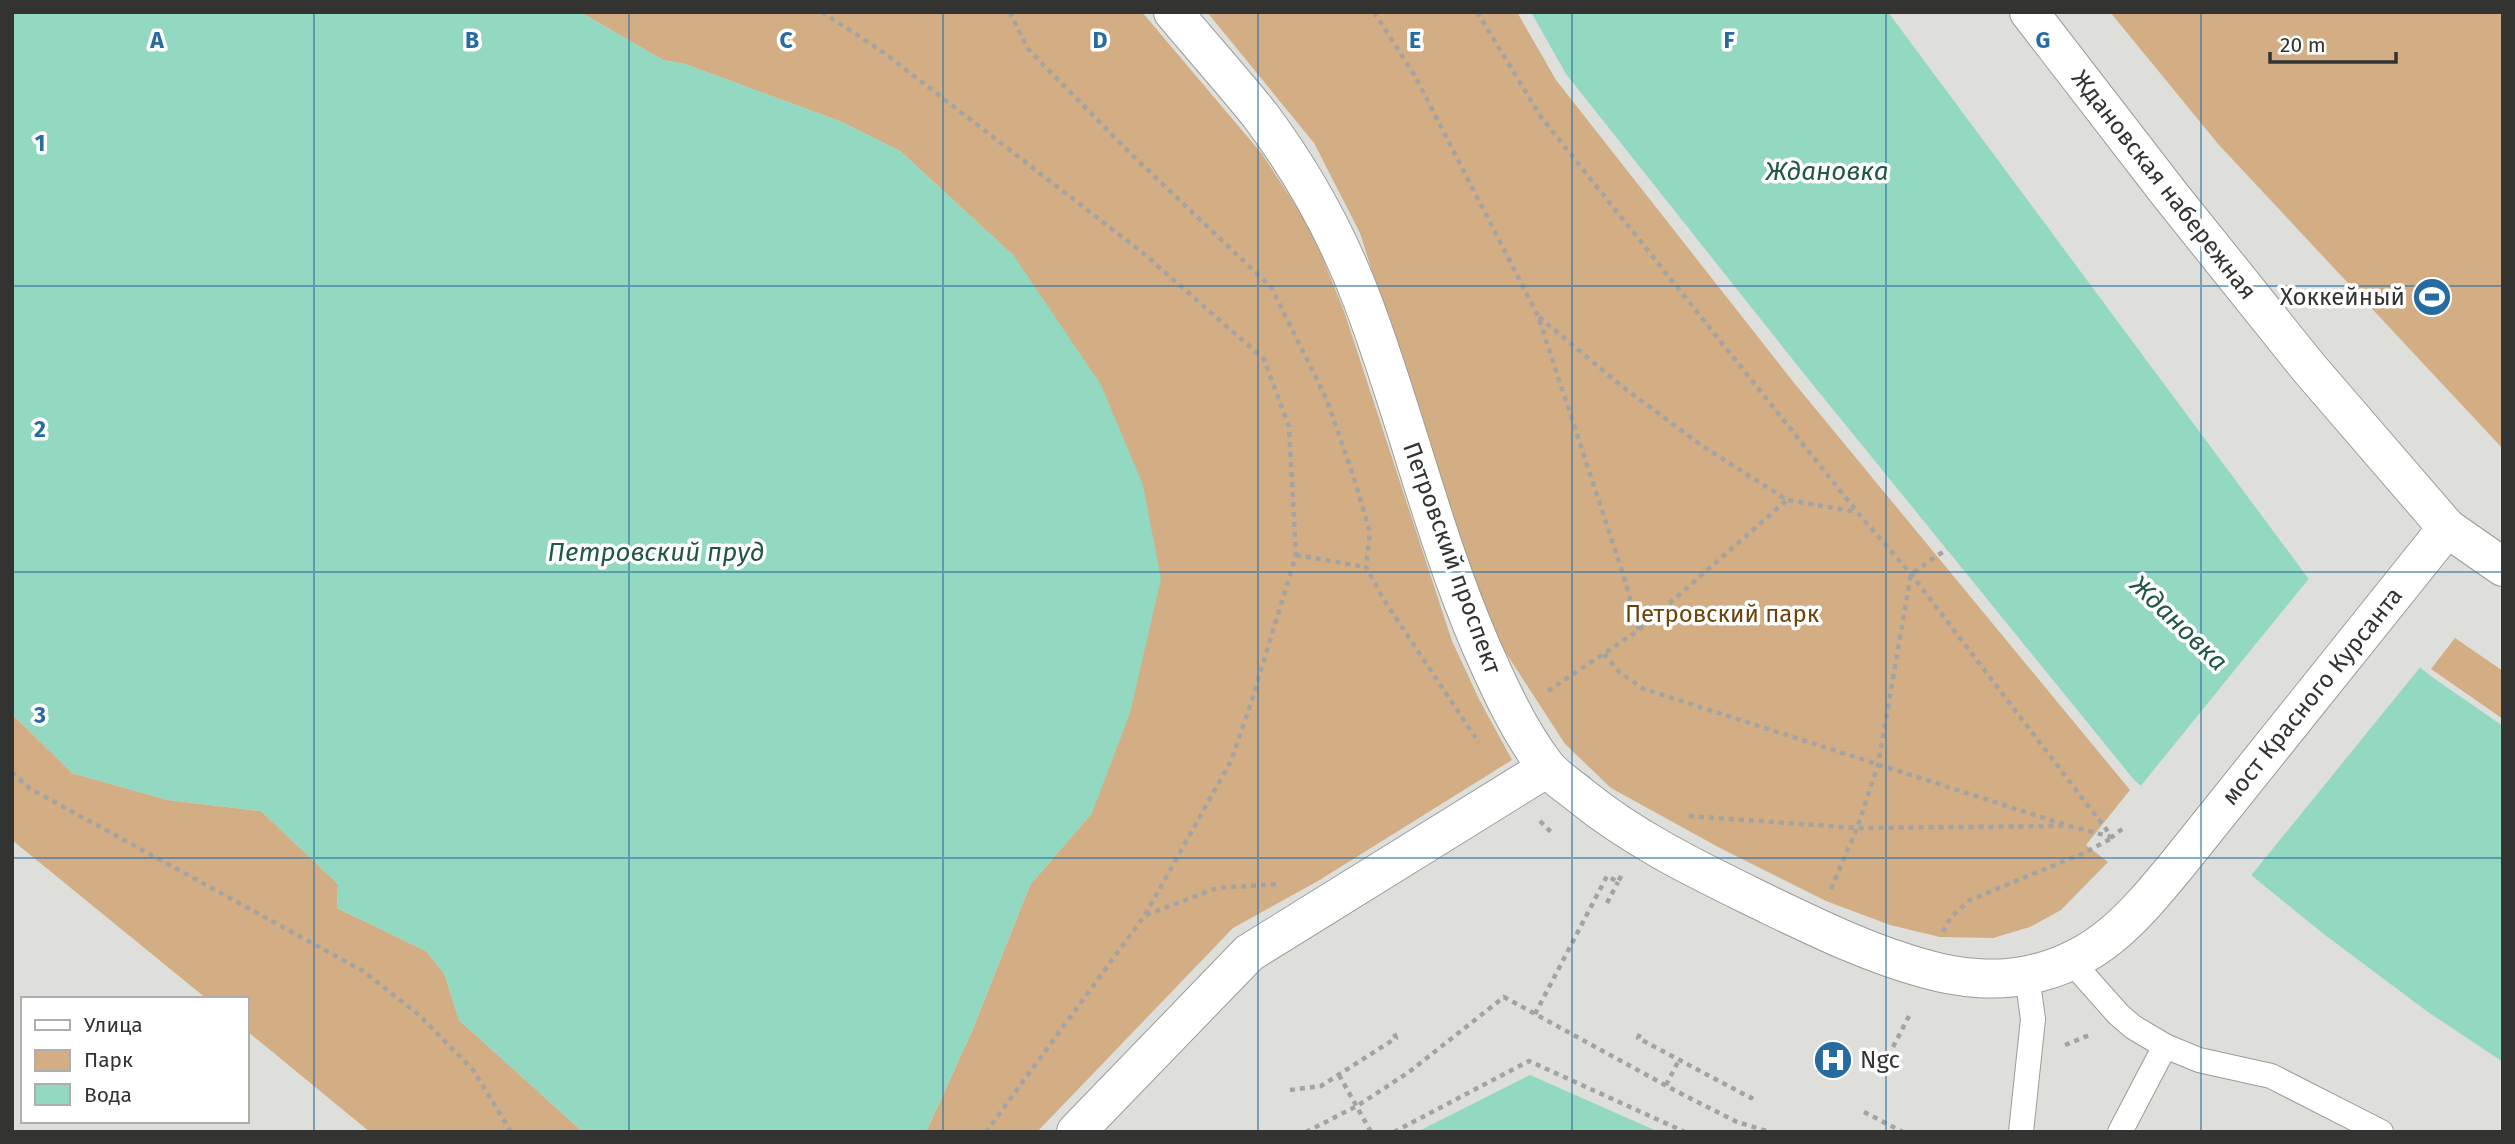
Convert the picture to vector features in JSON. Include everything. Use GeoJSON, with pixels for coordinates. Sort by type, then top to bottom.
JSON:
{"type":"FeatureCollection","features":[{"type":"Feature","properties":{"kind":"street","name":"Петровский проспект"},"geometry":{"type":"LineString","coordinates":[[1173,12],[1260,116],[1298,172],[1329,227],[1362,300],[1446,556],[1475,631],[1503,695],[1547,768],[1609,819],[1704,874],[1815,927],[1927,970],[1982,978],[2027,976],[2071,961],[2108,940],[2143,906],[2177,865]]}},
{"type":"Feature","properties":{"kind":"street","name":"Ждановская набережная"},"geometry":{"type":"LineString","coordinates":[[2029,12],[2171,196],[2309,368],[2447,528],[2503,567]]}},
{"type":"Feature","properties":{"kind":"street","name":"мост Красного Курсанта"},"geometry":{"type":"LineString","coordinates":[[2177,865],[2447,528]]}},
{"type":"Feature","properties":{"kind":"street"},"geometry":{"type":"LineString","coordinates":[[1076,1132],[1249,953],[1547,768]]}},
{"type":"Feature","properties":{"kind":"lane"},"geometry":{"type":"LineString","coordinates":[[2071,961],[2118,1014],[2133,1027],[2165,1046],[2199,1060],[2271,1076],[2381,1132]]}},
{"type":"Feature","properties":{"kind":"lane"},"geometry":{"type":"LineString","coordinates":[[2021,1132],[2033,1019],[2027,976]]}},
{"type":"Feature","properties":{"kind":"lane"},"geometry":{"type":"LineString","coordinates":[[2120,1132],[2165,1046]]}},
{"type":"Feature","properties":{"kind":"path"},"geometry":{"type":"LineString","coordinates":[[822,12],[883,52],[1143,253],[1264,359],[1289,427],[1296,555],[1231,761],[1145,915],[986,1132]]}},
{"type":"Feature","properties":{"kind":"path"},"geometry":{"type":"LineString","coordinates":[[1010,12],[1027,48],[1132,155],[1271,287],[1326,398],[1353,475],[1370,532],[1366,566],[1384,600],[1511,791],[1552,832]]}},
{"type":"Feature","properties":{"kind":"path"},"geometry":{"type":"LineString","coordinates":[[1374,12],[1415,76],[1538,316],[1639,630]]}},
{"type":"Feature","properties":{"kind":"path"},"geometry":{"type":"LineString","coordinates":[[1477,12],[1541,117],[1858,513],[1912,574],[2112,837]]}},
{"type":"Feature","properties":{"kind":"path"},"geometry":{"type":"LineString","coordinates":[[1538,316],[1619,384],[1702,445],[1787,500],[1858,513]]}},
{"type":"Feature","properties":{"kind":"path"},"geometry":{"type":"LineString","coordinates":[[1542,695],[1639,630],[1787,500]]}},
{"type":"Feature","properties":{"kind":"path"},"geometry":{"type":"LineString","coordinates":[[1826,901],[1857,828],[1878,765],[1912,574],[1947,548]]}},
{"type":"Feature","properties":{"kind":"path"},"geometry":{"type":"LineString","coordinates":[[1296,555],[1366,566]]}},
{"type":"Feature","properties":{"kind":"path"},"geometry":{"type":"LineString","coordinates":[[1604,654],[1620,673],[1644,689],[2068,826],[2112,837]]}},
{"type":"Feature","properties":{"kind":"path"},"geometry":{"type":"LineString","coordinates":[[12,772],[29,788],[363,971],[419,1015],[473,1070],[511,1132]]}},
{"type":"Feature","properties":{"kind":"path"},"geometry":{"type":"LineString","coordinates":[[1682,818],[1694,815],[1857,828],[2068,826]]}},
{"type":"Feature","properties":{"kind":"path"},"geometry":{"type":"LineString","coordinates":[[1940,937],[1951,917],[1970,900],[2084,853],[2126,826]]}},
{"type":"Feature","properties":{"kind":"path"},"geometry":{"type":"LineString","coordinates":[[1607,903],[1624,872]]}},
{"type":"Feature","properties":{"kind":"path"},"geometry":{"type":"LineString","coordinates":[[1535,1014],[1607,876],[1618,882]]}},
{"type":"Feature","properties":{"kind":"path"},"geometry":{"type":"LineString","coordinates":[[1145,915],[1217,888],[1280,884]]}},
{"type":"Feature","properties":{"kind":"path"},"geometry":{"type":"LineString","coordinates":[[1306,1132],[1357,1106],[1409,1072],[1504,997],[1737,1122],[1770,1132]]}},
{"type":"Feature","properties":{"kind":"path"},"geometry":{"type":"LineString","coordinates":[[2029,1052],[2088,1037],[2118,1014]]}},
{"type":"Feature","properties":{"kind":"path"},"geometry":{"type":"LineString","coordinates":[[1893,1047],[1909,1016]]}},
{"type":"Feature","properties":{"kind":"path"},"geometry":{"type":"LineString","coordinates":[[1290,1090],[1321,1086],[1396,1038],[1394,1033]]}},
{"type":"Feature","properties":{"kind":"path"},"geometry":{"type":"LineString","coordinates":[[1640,1034],[1638,1038],[1751,1098],[1754,1093]]}},
{"type":"Feature","properties":{"kind":"path"},"geometry":{"type":"LineString","coordinates":[[1666,1085],[1679,1060]]}},
{"type":"Feature","properties":{"kind":"path"},"geometry":{"type":"LineString","coordinates":[[1394,1132],[1529,1061],[1685,1132]]}},
{"type":"Feature","properties":{"kind":"path"},"geometry":{"type":"LineString","coordinates":[[1339,1075],[1371,1132]]}},
{"type":"Feature","properties":{"kind":"path"},"geometry":{"type":"LineString","coordinates":[[1864,1111],[1903,1132]]}},
{"type":"Feature","properties":{"kind":"green space"},"geometry":{"type":"Polygon","coordinates":[[[580,12],[1142,12],[1262,154],[1311,229],[1344,311],[1452,641],[1512,760],[1318,881],[1233,928],[1037,1132],[926,1132],[972,1031],[1030,885],[1092,813],[1014,256],[900,151],[842,122],[685,64],[663,60],[580,12]]]}},
{"type":"Feature","properties":{"kind":"green space","name":"Петровский парк"},"geometry":{"type":"Polygon","coordinates":[[[1207,12],[1517,12],[1556,80],[1795,384],[2130,790],[2086,845],[2108,862],[2061,910],[2030,927],[1993,938],[1940,937],[1890,925],[1826,901],[1720,848],[1611,788],[1565,744],[1502,647],[1460,550],[1360,233],[1314,143],[1207,12]]]}},
{"type":"Feature","properties":{"kind":"green space","name":"Хоккейный"},"geometry":{"type":"Polygon","coordinates":[[[2110,12],[2503,12],[2503,449],[2219,145],[2110,12]]]}},
{"type":"Feature","properties":{"kind":"green space"},"geometry":{"type":"Polygon","coordinates":[[[2455,638],[2503,671],[2503,719],[2431,669],[2455,638]]]}},
{"type":"Feature","properties":{"kind":"green space"},"geometry":{"type":"Polygon","coordinates":[[[12,714],[72,773],[168,800],[261,811],[338,884],[337,908],[426,951],[444,973],[459,1020],[583,1132],[370,1132],[248,1032],[248,997],[205,997],[12,840],[12,714]]]}},
{"type":"Feature","properties":{"kind":"water","name":"Петровский пруд"},"geometry":{"type":"Polygon","coordinates":[[[12,12],[580,12],[663,60],[685,64],[842,122],[900,151],[1014,256],[1101,385],[1143,485],[1161,579],[1130,713],[1092,813],[1030,885],[972,1031],[926,1132],[583,1132],[459,1020],[444,973],[426,951],[337,908],[338,884],[261,811],[168,800],[72,773],[12,714],[12,12]]]}},
{"type":"Feature","properties":{"kind":"water","name":"Ждановка"},"geometry":{"type":"Polygon","coordinates":[[[1531,12],[1888,12],[2308,578],[2432,677],[2503,726],[2503,1062],[2428,1012],[2325,935],[2135,781],[1805,375],[1566,74],[1531,12]]]}},
{"type":"Feature","properties":{"kind":"water"},"geometry":{"type":"Polygon","coordinates":[[[1530,1075],[1659,1132],[1417,1132],[1530,1075]]]}},
{"type":"Feature","properties":{"kind":"pier"},"geometry":{"type":"Polygon","coordinates":[[[2311,576],[2422,665],[2249,878],[2139,788],[2311,576]]]}},
{"type":"Feature","properties":{"kind":"place","name":"Хоккейный"},"geometry":{"type":"Point","coordinates":[2432,297]}},
{"type":"Feature","properties":{"kind":"place","name":"Ngc"},"geometry":{"type":"Point","coordinates":[1833,1060]}}]}
